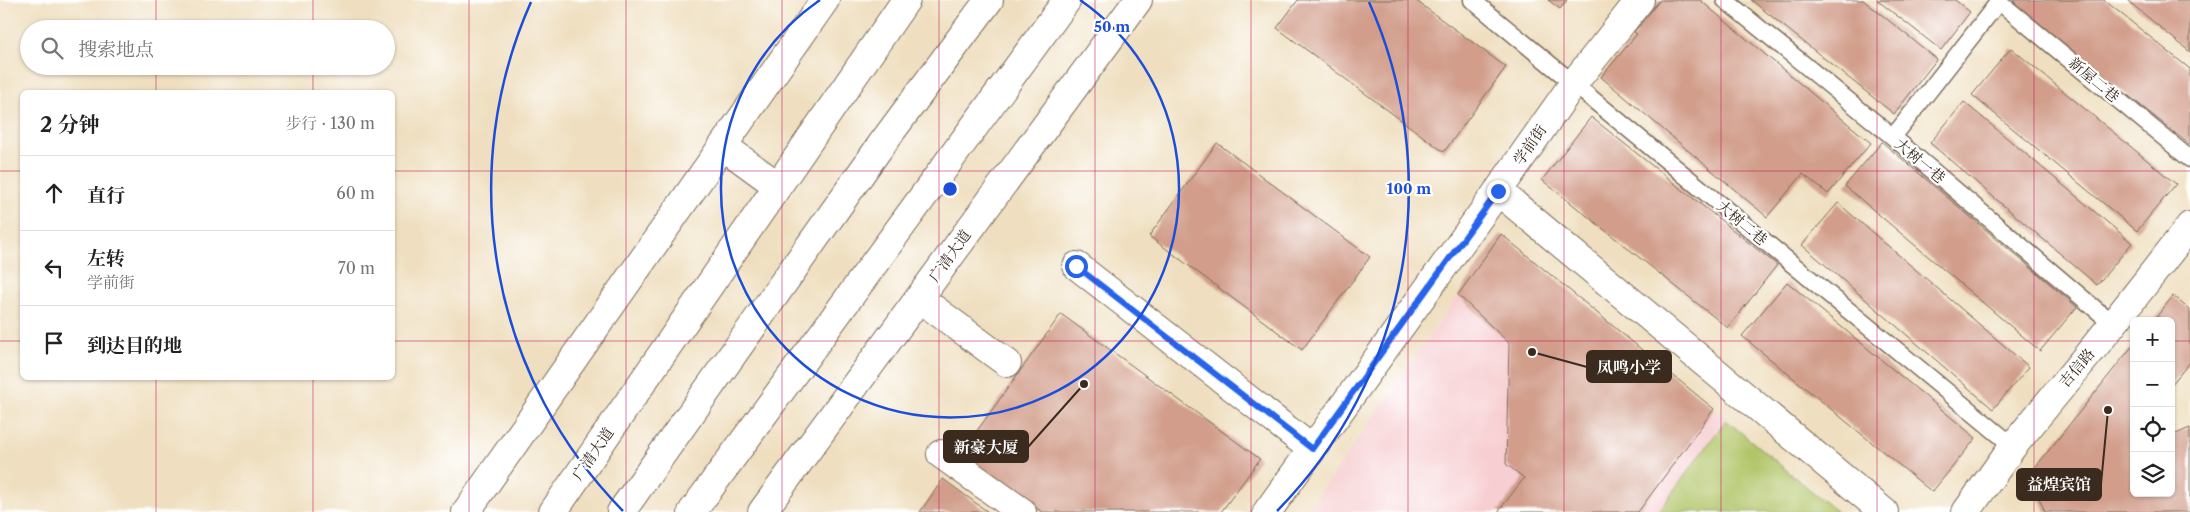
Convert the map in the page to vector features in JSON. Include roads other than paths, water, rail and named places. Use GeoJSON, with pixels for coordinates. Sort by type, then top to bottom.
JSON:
{"type":"FeatureCollection","features":[{"type":"Feature","properties":{"kind":"main road"},"geometry":{"type":"LineString","coordinates":[[466,512],[825,0]]}},
{"type":"Feature","properties":{"kind":"main road","name":"广清大道"},"geometry":{"type":"LineString","coordinates":[[553,512],[906,0]]}},
{"type":"Feature","properties":{"kind":"main road"},"geometry":{"type":"LineString","coordinates":[[621,512],[884,141],[989,0]]}},
{"type":"Feature","properties":{"kind":"main road"},"geometry":{"type":"LineString","coordinates":[[692,512],[1067,0]]}},
{"type":"Feature","properties":{"kind":"main road","name":"广清大道"},"geometry":{"type":"LineString","coordinates":[[762,512],[1138,0]]}},
{"type":"Feature","properties":{"kind":"main road","name":"学前街"},"geometry":{"type":"LineString","coordinates":[[1267,512],[1573,84],[1640,0]]}},
{"type":"Feature","properties":{"kind":"main road"},"geometry":{"type":"LineString","coordinates":[[723,146],[778,186]]}},
{"type":"Feature","properties":{"kind":"main road"},"geometry":{"type":"LineString","coordinates":[[1498,191],[1884,512]]}},
{"type":"Feature","properties":{"kind":"main road","name":"吉信路"},"geometry":{"type":"LineString","coordinates":[[1966,512],[2013,446],[2190,226]]}},
{"type":"Feature","properties":{"kind":"main road"},"geometry":{"type":"LineString","coordinates":[[1076,266],[1312,449]]}},
{"type":"Feature","properties":{"kind":"main road"},"geometry":{"type":"LineString","coordinates":[[919,298],[1007,363]]}},
{"type":"Feature","properties":{"kind":"main road"},"geometry":{"type":"LineString","coordinates":[[941,454],[1022,512]]}},
{"type":"Feature","properties":{"kind":"lane","name":"大树二巷"},"geometry":{"type":"LineString","coordinates":[[1472,0],[2013,446]]}},
{"type":"Feature","properties":{"kind":"lane","name":"大树一巷"},"geometry":{"type":"LineString","coordinates":[[1726,0],[1892,137],[2113,324]]}},
{"type":"Feature","properties":{"kind":"lane"},"geometry":{"type":"LineString","coordinates":[[1892,137],[1999,1]]}},
{"type":"Feature","properties":{"kind":"lane","name":"新屋二巷"},"geometry":{"type":"LineString","coordinates":[[1999,1],[2190,160]]}},
{"type":"Feature","properties":{"kind":"place","name":"凤鸣小学"},"geometry":{"type":"Point","coordinates":[1532,352]}},
{"type":"Feature","properties":{"kind":"place","name":"新豪大厦"},"geometry":{"type":"Point","coordinates":[1084,384]}},
{"type":"Feature","properties":{"kind":"place","name":"益煌宾馆"},"geometry":{"type":"Point","coordinates":[2108,410]}}]}
